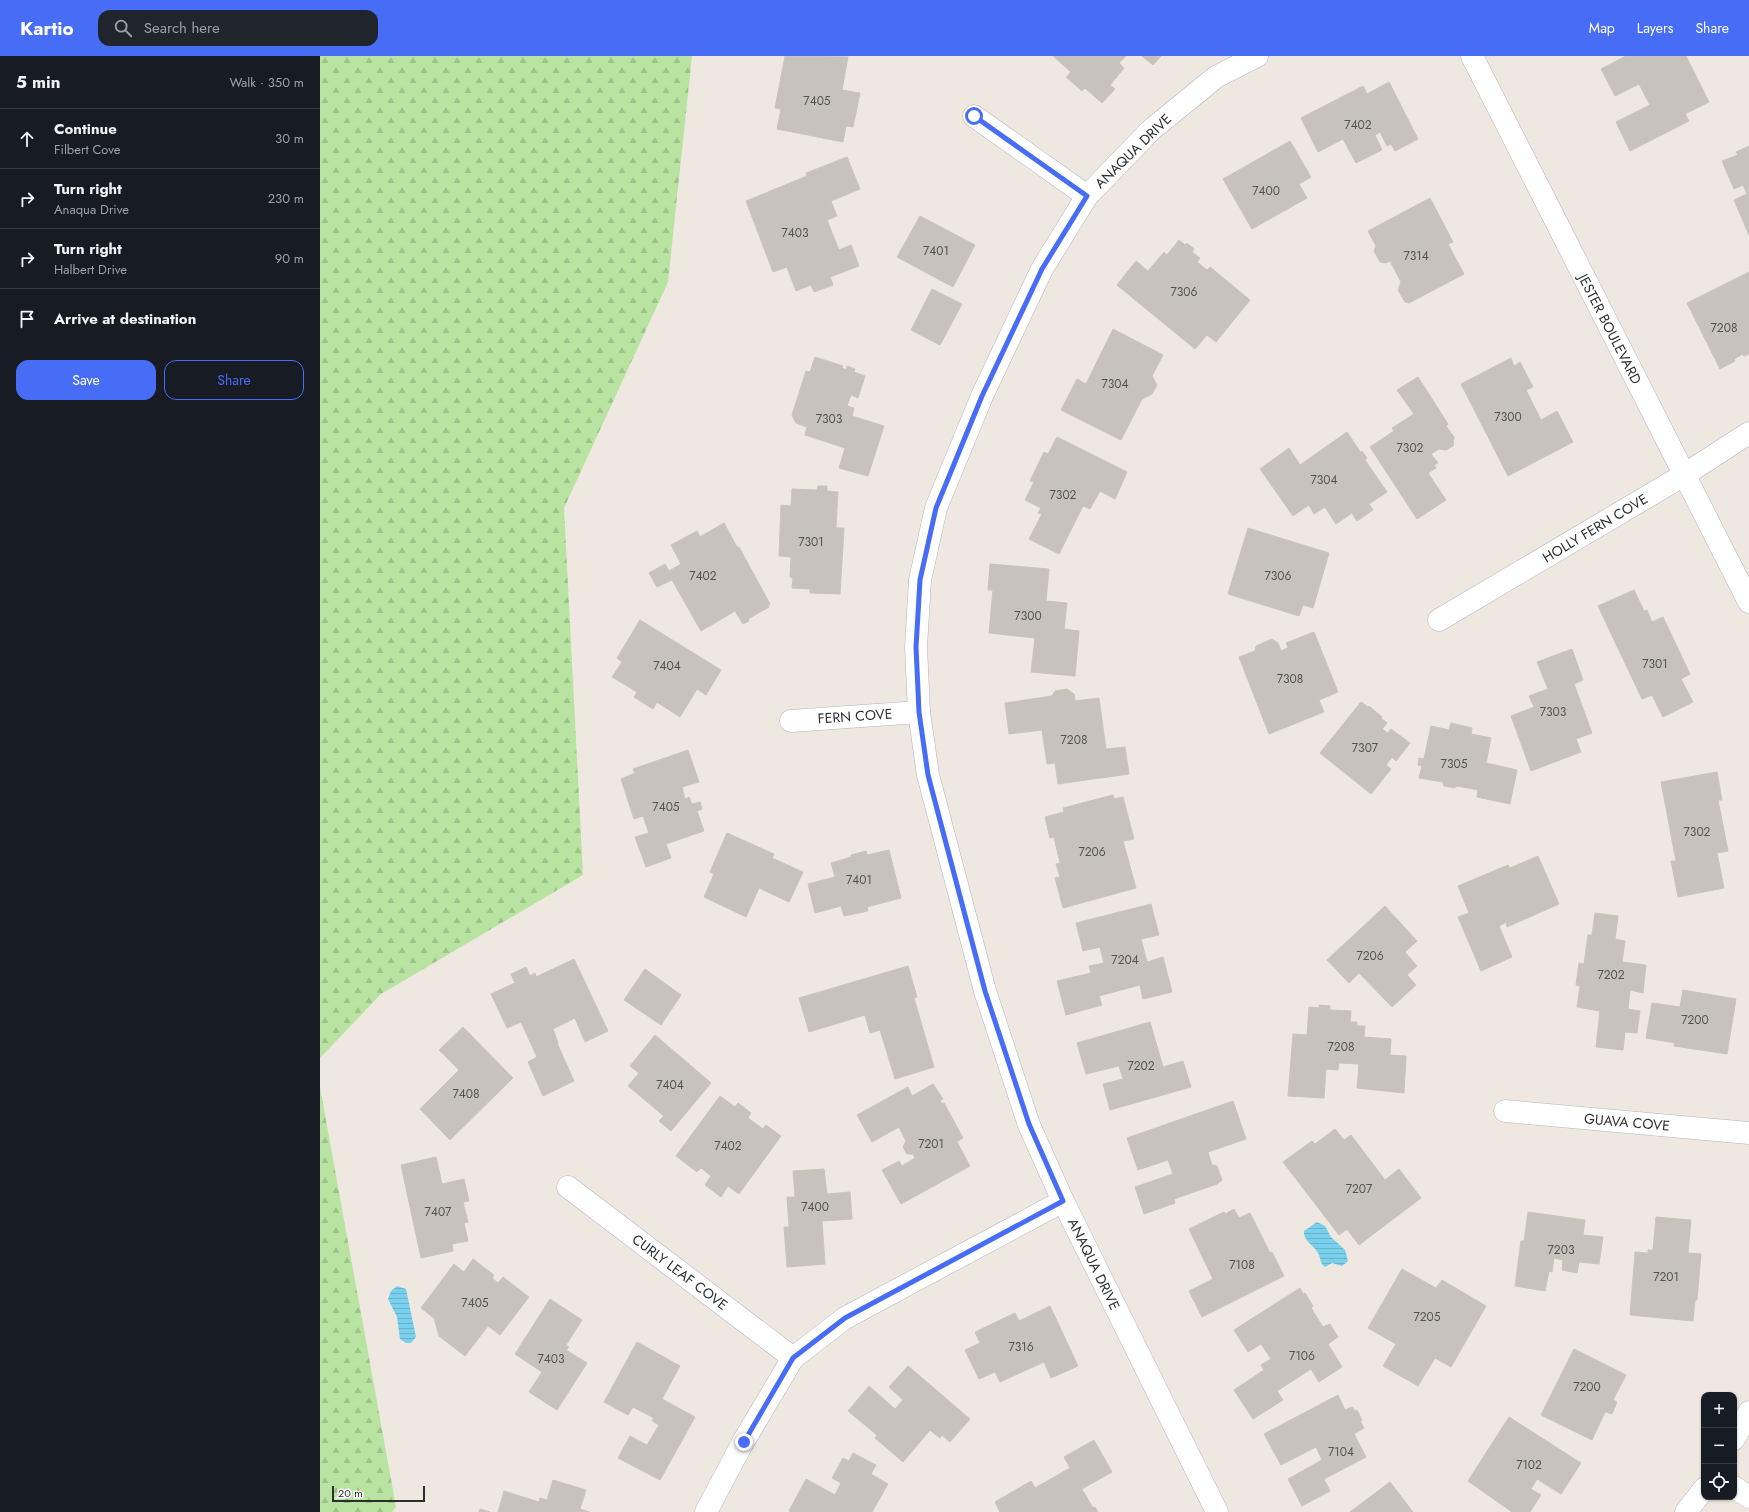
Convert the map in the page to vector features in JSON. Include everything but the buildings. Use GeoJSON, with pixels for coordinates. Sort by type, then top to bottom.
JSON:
{"type":"FeatureCollection","features":[{"type":"Feature","properties":{"kind":"street","name":"ANAQUA DRIVE"},"geometry":{"type":"LineString","coordinates":[[1217,1512],[1063,1201],[1029,1124],[985,991],[928,775],[919,712],[916,647],[920,580],[936,508],[982,396],[1042,269],[1087,196],[1151,130],[1216,77],[1257,56]]}},
{"type":"Feature","properties":{"kind":"street","name":"JESTER BOULEVARD"},"geometry":{"type":"LineString","coordinates":[[1472,56],[1749,602]]}},
{"type":"Feature","properties":{"kind":"street"},"geometry":{"type":"LineString","coordinates":[[974,116],[1087,196]]}},
{"type":"Feature","properties":{"kind":"street","name":"HOLLY FERN COVE"},"geometry":{"type":"LineString","coordinates":[[1439,620],[1684,475],[1749,433]]}},
{"type":"Feature","properties":{"kind":"street","name":"FERN COVE"},"geometry":{"type":"LineString","coordinates":[[791,721],[919,712]]}},
{"type":"Feature","properties":{"kind":"street","name":"GUAVA COVE"},"geometry":{"type":"LineString","coordinates":[[1505,1111],[1749,1133]]}},
{"type":"Feature","properties":{"kind":"street","name":"CURLY LEAF COVE"},"geometry":{"type":"LineString","coordinates":[[568,1187],[793,1358]]}},
{"type":"Feature","properties":{"kind":"street"},"geometry":{"type":"LineString","coordinates":[[706,1512],[744,1442],[793,1358],[845,1318],[1063,1201]]}},
{"type":"Feature","properties":{"kind":"street"},"geometry":{"type":"LineString","coordinates":[[1737,1434],[1749,1412]]}},
{"type":"Feature","properties":{"kind":"street"},"geometry":{"type":"LineString","coordinates":[[1737,1489],[1749,1497]]}},
{"type":"Feature","properties":{"kind":"street"},"geometry":{"type":"LineString","coordinates":[[1686,1512],[1701,1493]]}},
{"type":"Feature","properties":{"kind":"green space"},"geometry":{"type":"Polygon","coordinates":[[[320,56],[692,56],[668,282],[564,508],[583,875],[381,994],[320,1058],[320,56]]]}},
{"type":"Feature","properties":{"kind":"green space"},"geometry":{"type":"Polygon","coordinates":[[[320,1087],[396,1507],[392,1512],[320,1512],[320,1087]]]}},
{"type":"Feature","properties":{"kind":"water"},"geometry":{"type":"Polygon","coordinates":[[[1317,1222],[1325,1226],[1331,1237],[1345,1250],[1348,1261],[1342,1266],[1332,1263],[1325,1267],[1322,1264],[1316,1250],[1305,1238],[1304,1231],[1317,1222]]]}},
{"type":"Feature","properties":{"kind":"water"},"geometry":{"type":"Polygon","coordinates":[[[397,1286],[406,1289],[416,1337],[411,1343],[406,1343],[400,1339],[397,1317],[388,1299],[391,1291],[397,1286]]]}},
{"type":"Feature","properties":{"kind":"route"},"geometry":{"type":"LineString","coordinates":[[744,1442],[793,1358],[845,1318],[1063,1201],[1029,1124],[985,991],[928,775],[919,712],[916,647],[920,580],[936,508],[982,396],[1042,269],[1087,196],[974,116]]}}]}
